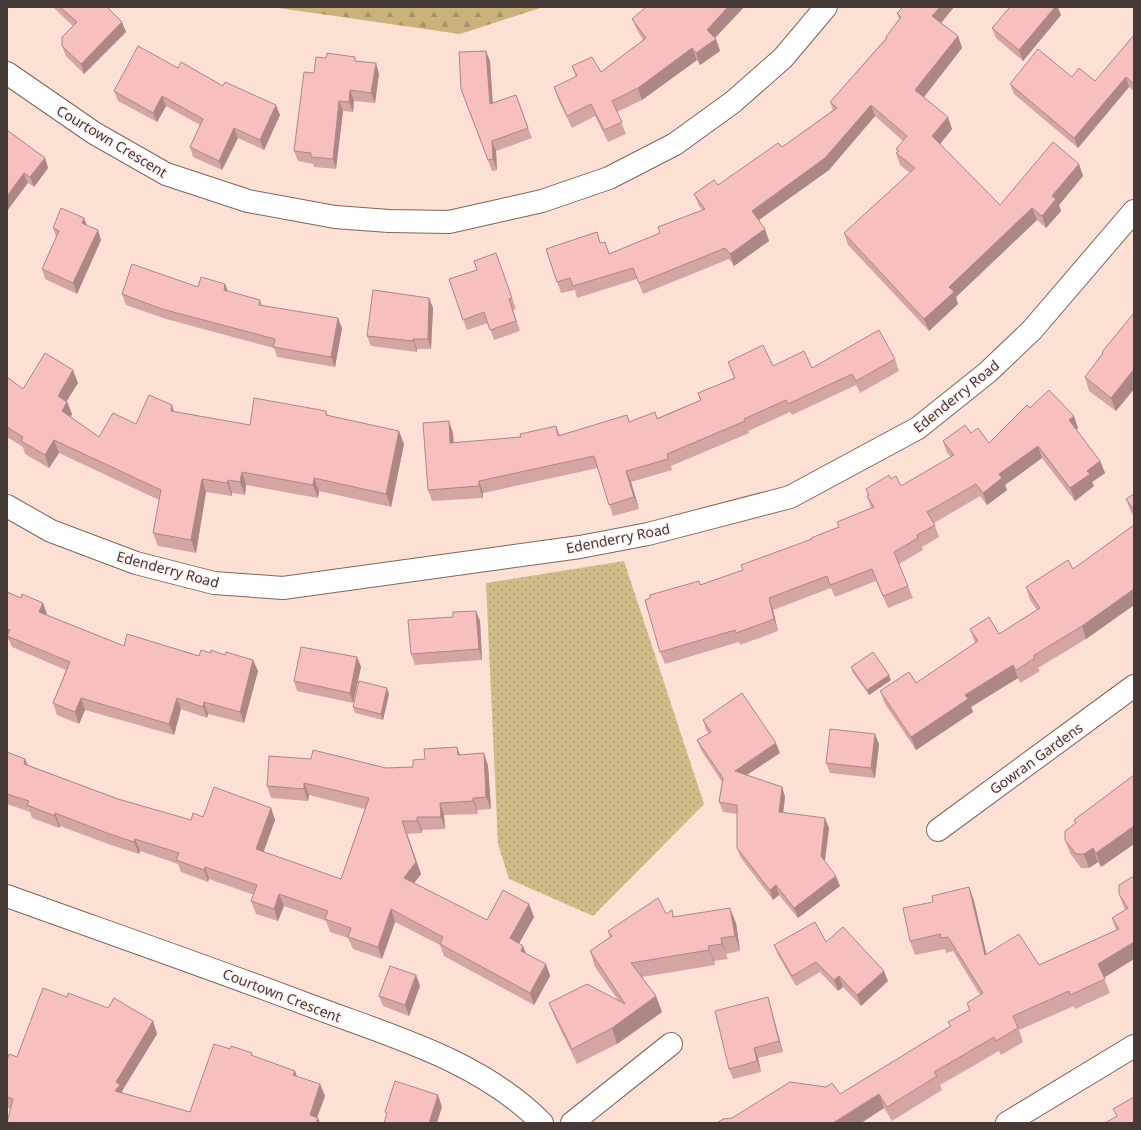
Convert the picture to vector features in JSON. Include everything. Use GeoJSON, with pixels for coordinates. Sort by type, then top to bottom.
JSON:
{"type":"FeatureCollection","features":[{"type":"Feature","properties":{"kind":"street","name":"Courtown Crescent"},"geometry":{"type":"LineString","coordinates":[[7,73],[94,133],[166,174],[248,202],[335,217],[389,222],[449,222],[542,202],[609,178],[675,144],[733,102],[783,58],[826,7]]}},
{"type":"Feature","properties":{"kind":"street","name":"Edenderry Road"},"geometry":{"type":"LineString","coordinates":[[7,506],[51,531],[136,563],[214,583],[283,588],[580,547],[648,534],[790,497],[918,428],[988,372],[1032,330],[1134,211]]}},
{"type":"Feature","properties":{"kind":"street","name":"Gowran Gardens"},"geometry":{"type":"LineString","coordinates":[[938,830],[1134,686]]}},
{"type":"Feature","properties":{"kind":"street","name":"Courtown Crescent"},"geometry":{"type":"LineString","coordinates":[[7,896],[195,963],[428,1050],[472,1071],[517,1101],[542,1123]]}},
{"type":"Feature","properties":{"kind":"street"},"geometry":{"type":"LineString","coordinates":[[572,1123],[671,1044]]}},
{"type":"Feature","properties":{"kind":"street"},"geometry":{"type":"LineString","coordinates":[[1007,1123],[1134,1046]]}},
{"type":"Feature","properties":{"kind":"green space"},"geometry":{"type":"Polygon","coordinates":[[[272,7],[543,7],[460,34],[272,7]]]}},
{"type":"Feature","properties":{"kind":"shaded area"},"geometry":{"type":"Polygon","coordinates":[[[624,561],[704,804],[593,916],[509,879],[498,844],[486,583],[624,561]]]}},
{"type":"Feature","properties":{"kind":"building"},"geometry":{"type":"Polygon","coordinates":[[[60,7],[107,7],[122,22],[81,64],[62,46],[62,37],[77,22],[60,7]]]}},
{"type":"Feature","properties":{"kind":"building"},"geometry":{"type":"Polygon","coordinates":[[[646,7],[728,7],[707,30],[716,39],[696,53],[692,48],[638,88],[612,101],[622,122],[604,130],[591,104],[567,116],[554,87],[577,76],[572,66],[592,57],[601,72],[646,38],[632,19],[646,7]]]}},
{"type":"Feature","properties":{"kind":"building"},"geometry":{"type":"Polygon","coordinates":[[[903,7],[940,7],[932,16],[958,36],[915,90],[948,117],[932,136],[1000,205],[1053,142],[1079,164],[1052,196],[1056,199],[1042,216],[1032,208],[949,287],[954,292],[924,319],[844,233],[915,168],[896,153],[899,151],[896,149],[907,136],[871,105],[825,158],[752,211],[765,229],[730,254],[725,248],[639,283],[633,268],[573,286],[570,278],[557,282],[546,249],[597,232],[600,243],[605,242],[609,254],[660,233],[658,227],[705,209],[694,194],[714,180],[718,185],[778,143],[782,147],[837,108],[830,102],[887,38],[886,37],[901,17],[897,13],[903,7]]]}},
{"type":"Feature","properties":{"kind":"building"},"geometry":{"type":"Polygon","coordinates":[[[1010,7],[1055,7],[1019,50],[992,28],[1010,7]]]}},
{"type":"Feature","properties":{"kind":"building"},"geometry":{"type":"Polygon","coordinates":[[[1134,35],[1134,84],[1126,77],[1074,138],[1010,84],[1038,49],[1072,77],[1079,68],[1095,81],[1134,35]]]}},
{"type":"Feature","properties":{"kind":"building"},"geometry":{"type":"Polygon","coordinates":[[[138,46],[178,68],[181,62],[223,86],[225,82],[276,105],[260,140],[234,128],[219,161],[190,147],[203,119],[162,96],[153,113],[114,91],[138,46]]]}},
{"type":"Feature","properties":{"kind":"building"},"geometry":{"type":"Polygon","coordinates":[[[486,51],[490,104],[516,95],[528,128],[492,141],[493,159],[488,160],[461,89],[459,52],[486,51]]]}},
{"type":"Feature","properties":{"kind":"building"},"geometry":{"type":"Polygon","coordinates":[[[327,53],[355,57],[355,61],[376,63],[371,93],[350,90],[349,102],[339,101],[333,159],[311,157],[311,153],[294,151],[304,72],[314,73],[316,57],[326,58],[327,53]]]}},
{"type":"Feature","properties":{"kind":"building"},"geometry":{"type":"Polygon","coordinates":[[[7,130],[45,158],[30,177],[24,173],[7,196],[7,130]]]}},
{"type":"Feature","properties":{"kind":"building"},"geometry":{"type":"Polygon","coordinates":[[[61,208],[84,218],[82,223],[98,230],[73,283],[42,269],[59,231],[53,228],[61,208]]]}},
{"type":"Feature","properties":{"kind":"building"},"geometry":{"type":"Polygon","coordinates":[[[496,253],[512,298],[509,299],[516,321],[490,330],[484,312],[463,320],[449,279],[477,270],[474,261],[496,253]]]}},
{"type":"Feature","properties":{"kind":"building"},"geometry":{"type":"Polygon","coordinates":[[[132,264],[198,287],[201,277],[225,284],[224,290],[260,300],[259,305],[338,318],[331,357],[273,347],[275,339],[162,309],[122,294],[132,264]]]}},
{"type":"Feature","properties":{"kind":"building"},"geometry":{"type":"Polygon","coordinates":[[[373,290],[429,298],[428,339],[413,339],[413,341],[367,336],[373,290]]]}},
{"type":"Feature","properties":{"kind":"building"},"geometry":{"type":"Polygon","coordinates":[[[1134,313],[1134,369],[1111,398],[1085,377],[1103,353],[1102,352],[1134,313]]]}},
{"type":"Feature","properties":{"kind":"building"},"geometry":{"type":"Polygon","coordinates":[[[879,330],[895,359],[856,381],[852,374],[788,404],[786,400],[744,419],[745,421],[667,454],[668,459],[626,471],[634,497],[609,505],[594,456],[479,481],[479,486],[428,490],[423,423],[449,421],[450,443],[521,437],[520,434],[556,426],[558,436],[627,415],[629,422],[655,412],[657,419],[701,400],[698,393],[735,378],[728,362],[763,345],[773,366],[804,351],[812,368],[879,330]]]}},
{"type":"Feature","properties":{"kind":"building"},"geometry":{"type":"Polygon","coordinates":[[[45,353],[73,370],[58,396],[67,402],[62,411],[99,437],[113,413],[136,424],[149,395],[172,405],[171,411],[250,425],[254,398],[326,411],[326,415],[399,431],[386,494],[314,478],[313,485],[242,472],[240,482],[228,480],[227,483],[202,479],[191,540],[153,533],[161,490],[54,440],[45,455],[21,441],[23,437],[7,427],[7,377],[23,389],[45,353]]]}},
{"type":"Feature","properties":{"kind":"building"},"geometry":{"type":"Polygon","coordinates":[[[1049,390],[1074,416],[1069,420],[1100,461],[1087,471],[1090,474],[1070,488],[1038,446],[999,474],[1002,478],[983,493],[976,484],[927,512],[935,525],[917,535],[918,538],[894,552],[908,586],[883,596],[872,569],[830,585],[827,576],[769,598],[774,619],[736,633],[735,630],[660,652],[645,600],[650,598],[650,595],[699,581],[700,585],[743,570],[741,565],[812,539],[811,538],[839,527],[837,522],[874,507],[867,496],[869,495],[866,489],[889,475],[891,479],[896,476],[901,486],[954,455],[943,441],[965,425],[971,433],[978,428],[989,443],[1027,405],[1030,408],[1049,390]]]}},
{"type":"Feature","properties":{"kind":"building"},"geometry":{"type":"Polygon","coordinates":[[[1134,494],[1134,510],[1126,499],[1134,494]]]}},
{"type":"Feature","properties":{"kind":"building"},"geometry":{"type":"Polygon","coordinates":[[[1134,525],[1134,589],[1082,626],[1033,656],[1035,658],[1016,670],[1013,665],[965,695],[968,699],[911,737],[880,691],[909,672],[916,683],[978,641],[970,629],[989,617],[999,634],[1040,608],[1026,587],[1068,560],[1073,569],[1134,525]]]}},
{"type":"Feature","properties":{"kind":"building"},"geometry":{"type":"Polygon","coordinates":[[[7,592],[21,598],[22,594],[43,603],[39,612],[124,646],[127,634],[199,656],[201,650],[211,653],[211,650],[225,655],[226,652],[253,660],[240,712],[204,702],[203,707],[177,698],[169,724],[81,698],[75,712],[53,703],[70,662],[7,636],[10,630],[7,629],[7,592]]]}},
{"type":"Feature","properties":{"kind":"building"},"geometry":{"type":"Polygon","coordinates":[[[476,611],[479,649],[411,654],[408,620],[453,617],[453,612],[476,611]]]}},
{"type":"Feature","properties":{"kind":"building"},"geometry":{"type":"Polygon","coordinates":[[[301,647],[357,657],[350,693],[294,681],[301,647]]]}},
{"type":"Feature","properties":{"kind":"building"},"geometry":{"type":"Polygon","coordinates":[[[873,652],[889,675],[867,690],[851,667],[873,652]]]}},
{"type":"Feature","properties":{"kind":"building"},"geometry":{"type":"Polygon","coordinates":[[[359,681],[387,688],[381,714],[353,707],[359,681]]]}},
{"type":"Feature","properties":{"kind":"building"},"geometry":{"type":"Polygon","coordinates":[[[742,693],[776,743],[735,771],[782,787],[779,812],[825,818],[821,856],[836,876],[794,908],[776,885],[770,890],[737,848],[737,805],[719,802],[723,778],[697,740],[711,732],[703,720],[742,693]]]}},
{"type":"Feature","properties":{"kind":"building"},"geometry":{"type":"Polygon","coordinates":[[[830,729],[875,734],[871,768],[826,763],[830,729]]]}},
{"type":"Feature","properties":{"kind":"building"},"geometry":{"type":"Polygon","coordinates":[[[457,747],[458,755],[484,753],[486,797],[473,798],[473,801],[440,803],[441,817],[417,817],[417,821],[402,821],[416,862],[404,878],[487,920],[503,890],[529,904],[510,938],[523,946],[521,951],[546,964],[530,993],[440,944],[443,937],[391,909],[378,947],[348,937],[351,928],[325,919],[328,911],[279,894],[274,909],[251,901],[257,885],[205,867],[204,870],[176,860],[179,853],[135,839],[134,842],[55,813],[55,816],[27,805],[29,801],[7,794],[7,752],[25,759],[24,764],[118,799],[191,820],[193,813],[203,817],[214,787],[271,808],[256,849],[341,879],[369,798],[304,783],[304,789],[267,786],[269,756],[311,759],[313,750],[386,768],[413,767],[413,760],[425,759],[424,749],[457,747]]]}},
{"type":"Feature","properties":{"kind":"building"},"geometry":{"type":"Polygon","coordinates":[[[1134,775],[1134,826],[1096,853],[1093,848],[1084,854],[1076,854],[1065,840],[1065,831],[1076,823],[1074,820],[1134,775]]]}},
{"type":"Feature","properties":{"kind":"building"},"geometry":{"type":"Polygon","coordinates":[[[1134,876],[1134,942],[1098,964],[1105,979],[1070,995],[1069,991],[1013,1016],[1018,1028],[996,1041],[994,1037],[934,1072],[937,1076],[887,1107],[879,1094],[833,1123],[717,1123],[723,1119],[732,1118],[790,1082],[826,1087],[832,1083],[840,1094],[951,1026],[948,1022],[970,1010],[967,1003],[983,993],[948,937],[941,938],[940,934],[910,941],[903,908],[933,902],[932,896],[969,887],[985,955],[1019,934],[1039,965],[1119,929],[1112,918],[1128,908],[1119,894],[1119,885],[1134,876]]]}},
{"type":"Feature","properties":{"kind":"building"},"geometry":{"type":"Polygon","coordinates":[[[658,898],[666,914],[672,910],[673,917],[730,908],[735,936],[721,938],[722,944],[708,946],[709,950],[631,963],[656,996],[612,1028],[572,1049],[549,1003],[587,984],[625,1004],[590,951],[612,936],[608,931],[658,898]]]}},
{"type":"Feature","properties":{"kind":"building"},"geometry":{"type":"Polygon","coordinates":[[[815,922],[826,942],[843,927],[884,971],[857,995],[839,976],[834,980],[816,962],[792,976],[774,945],[815,922]]]}},
{"type":"Feature","properties":{"kind":"building"},"geometry":{"type":"Polygon","coordinates":[[[390,966],[416,975],[405,1005],[379,996],[390,966]]]}},
{"type":"Feature","properties":{"kind":"building"},"geometry":{"type":"Polygon","coordinates":[[[43,988],[67,997],[68,993],[108,1008],[114,998],[153,1021],[116,1082],[120,1085],[115,1091],[190,1112],[214,1044],[230,1049],[231,1046],[295,1071],[293,1075],[320,1084],[310,1115],[318,1118],[316,1123],[7,1123],[13,1099],[7,1097],[7,1061],[9,1054],[17,1057],[43,988]]]}},
{"type":"Feature","properties":{"kind":"building"},"geometry":{"type":"Polygon","coordinates":[[[768,997],[779,1041],[754,1048],[757,1061],[729,1069],[715,1011],[768,997]]]}},
{"type":"Feature","properties":{"kind":"building"},"geometry":{"type":"Polygon","coordinates":[[[395,1081],[438,1095],[429,1123],[384,1123],[387,1113],[385,1112],[395,1081]]]}},
{"type":"Feature","properties":{"kind":"building"},"geometry":{"type":"Polygon","coordinates":[[[1134,1097],[1134,1123],[1105,1123],[1117,1116],[1113,1109],[1134,1097]]]}}]}
